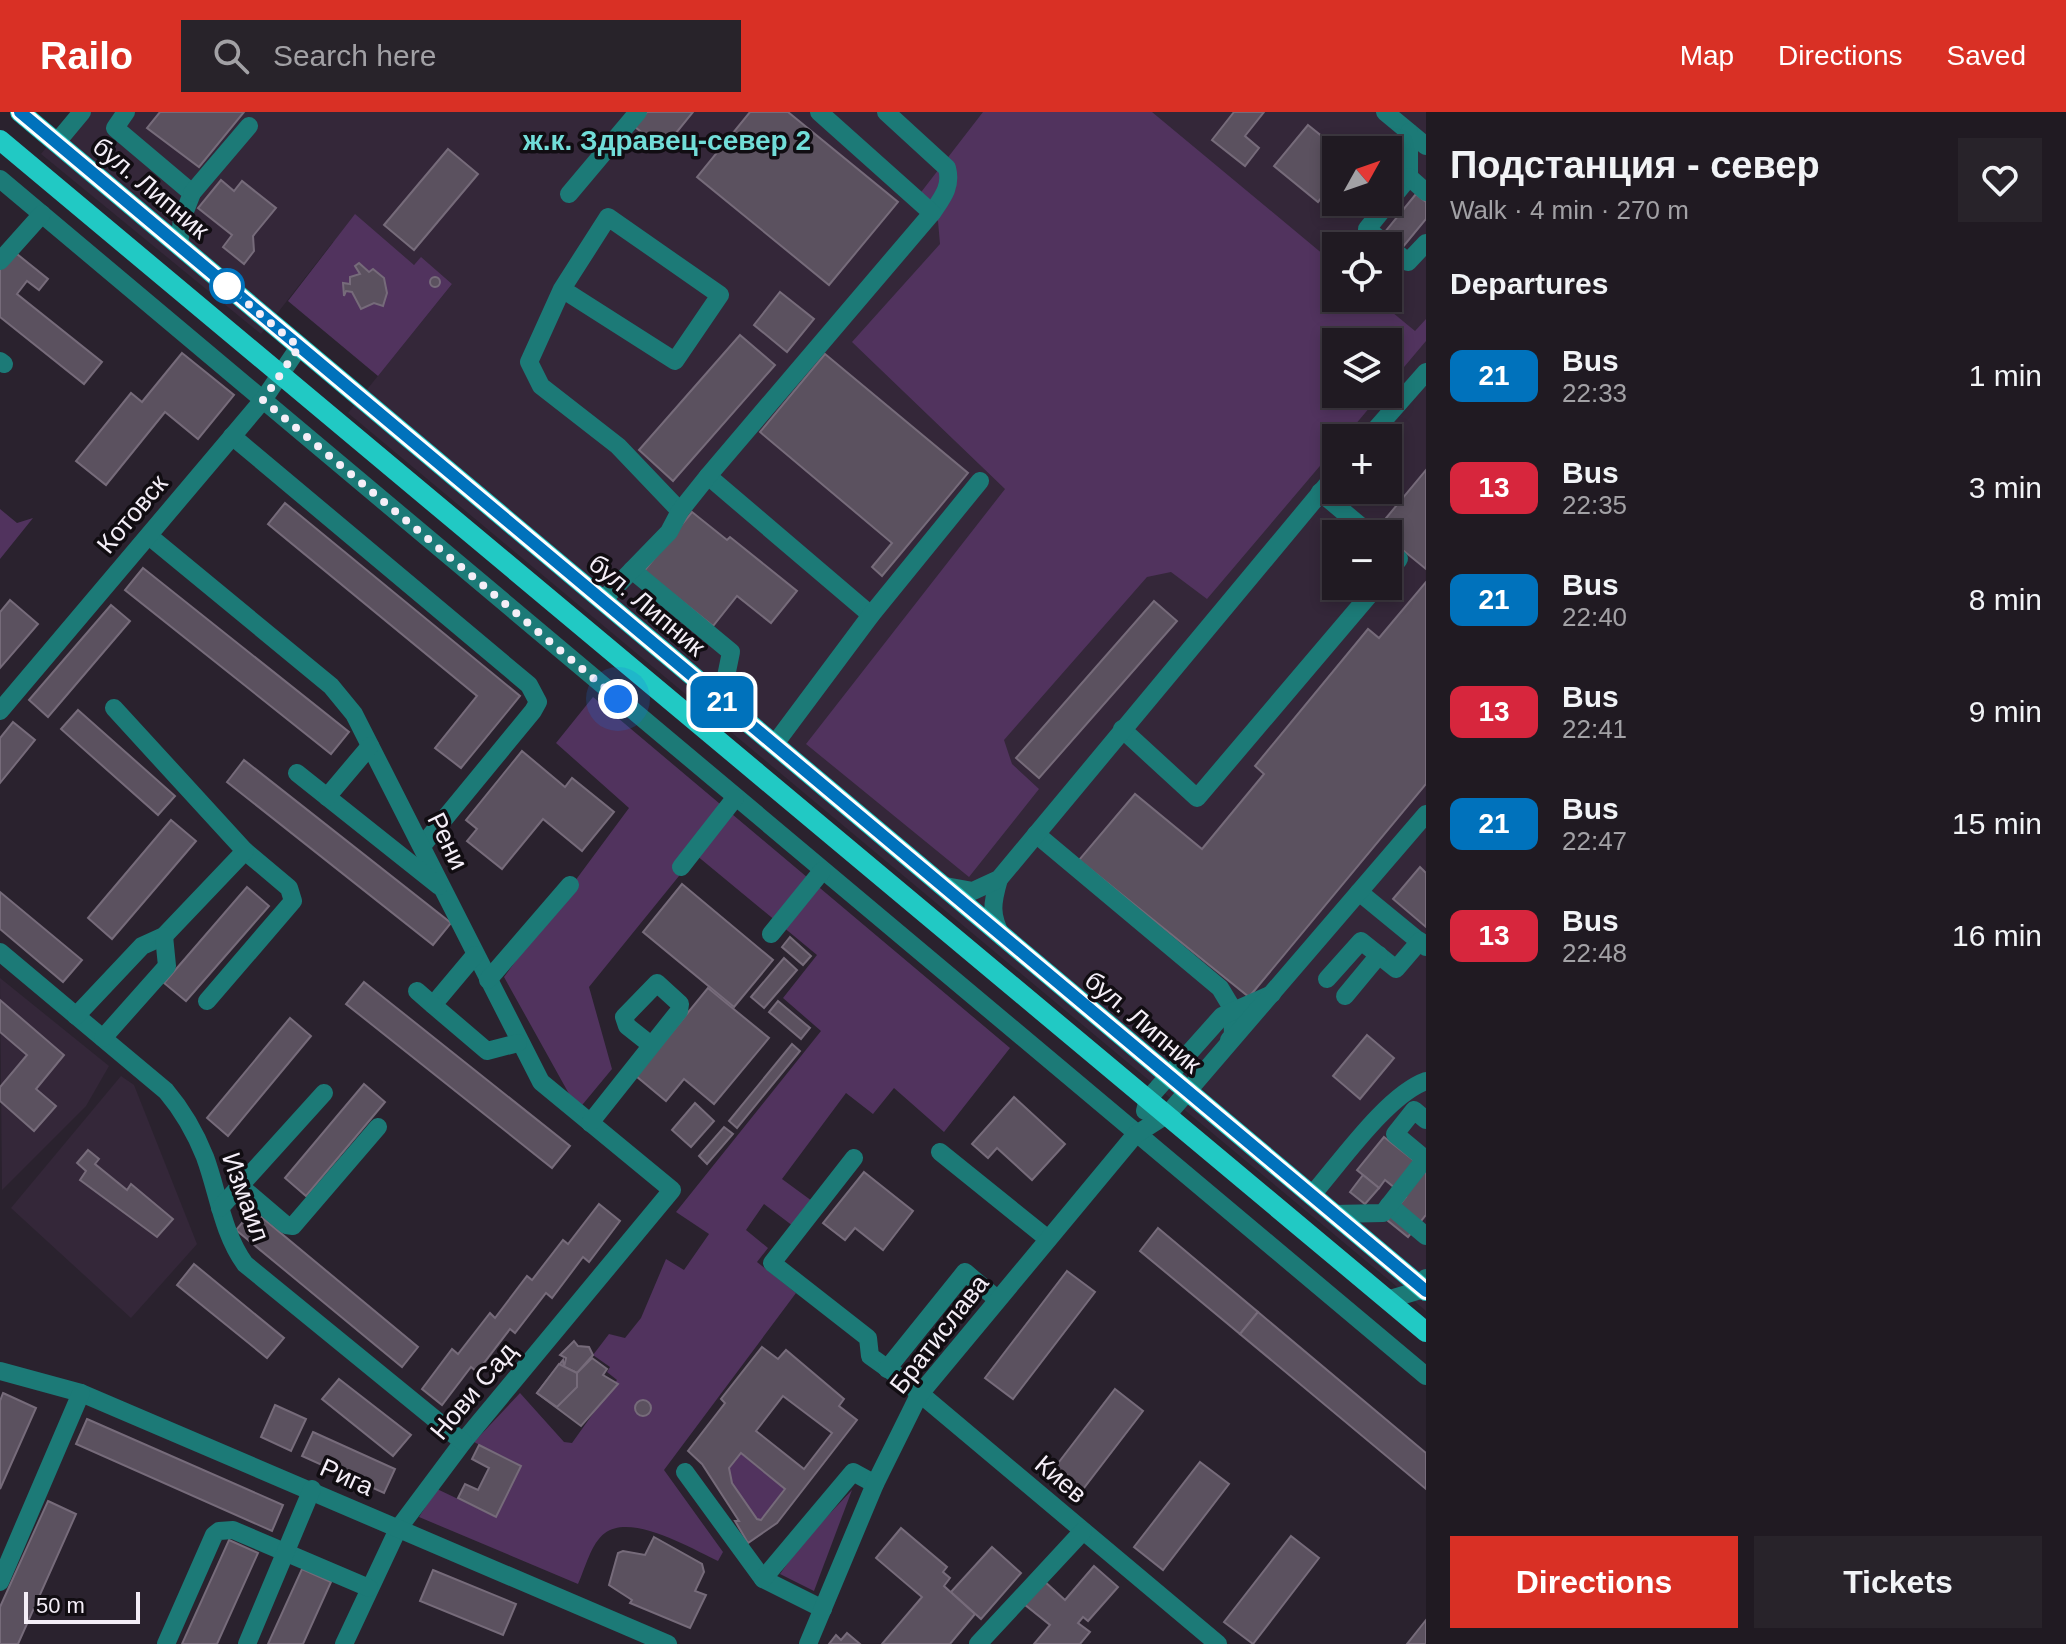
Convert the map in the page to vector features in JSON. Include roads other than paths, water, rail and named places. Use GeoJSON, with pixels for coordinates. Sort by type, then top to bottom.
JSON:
{"type":"FeatureCollection","features":[{"type":"Feature","properties":{"kind":"main road","name":"бул. Липник"},"geometry":{"type":"LineString","coordinates":[[20,112],[1168,1077],[1425,1286]]}},
{"type":"Feature","properties":{"kind":"main road"},"geometry":{"type":"LineString","coordinates":[[0,140],[1426,1332]]}},
{"type":"Feature","properties":{"kind":"street"},"geometry":{"type":"LineString","coordinates":[[57,142],[82,112]]}},
{"type":"Feature","properties":{"kind":"street"},"geometry":{"type":"LineString","coordinates":[[126,112],[115,128],[192,193]]}},
{"type":"Feature","properties":{"kind":"street"},"geometry":{"type":"LineString","coordinates":[[569,194],[638,112]]}},
{"type":"Feature","properties":{"kind":"street"},"geometry":{"type":"LineString","coordinates":[[819,112],[932,213]]}},
{"type":"Feature","properties":{"kind":"street"},"geometry":{"type":"LineString","coordinates":[[603,600],[669,532],[680,511],[708,476],[932,213],[947,190],[950,179],[947,168],[886,112]]}},
{"type":"Feature","properties":{"kind":"street"},"geometry":{"type":"LineString","coordinates":[[1385,112],[1426,146]]}},
{"type":"Feature","properties":{"kind":"street"},"geometry":{"type":"LineString","coordinates":[[179,246],[182,219],[192,193],[249,126]]}},
{"type":"Feature","properties":{"kind":"street"},"geometry":{"type":"LineString","coordinates":[[1409,132],[1409,177],[1367,229],[1408,262],[1426,243]]}},
{"type":"Feature","properties":{"kind":"street"},"geometry":{"type":"LineString","coordinates":[[1409,177],[1426,192]]}},
{"type":"Feature","properties":{"kind":"street"},"geometry":{"type":"LineString","coordinates":[[0,179],[1426,1376]]}},
{"type":"Feature","properties":{"kind":"street"},"geometry":{"type":"LineString","coordinates":[[0,261],[42,214]]}},
{"type":"Feature","properties":{"kind":"street"},"geometry":{"type":"LineString","coordinates":[[562,289],[675,361],[720,295],[608,217],[562,289],[529,362],[541,386],[618,446],[680,511]]}},
{"type":"Feature","properties":{"kind":"street","name":"Котовск"},"geometry":{"type":"LineString","coordinates":[[0,711],[263,400],[299,347]]}},
{"type":"Feature","properties":{"kind":"street"},"geometry":{"type":"LineString","coordinates":[[1380,424],[1426,372]]}},
{"type":"Feature","properties":{"kind":"street"},"geometry":{"type":"LineString","coordinates":[[232,436],[529,685],[536,696],[538,702],[533,711],[422,846]]}},
{"type":"Feature","properties":{"kind":"street"},"geometry":{"type":"LineString","coordinates":[[708,476],[871,615]]}},
{"type":"Feature","properties":{"kind":"street"},"geometry":{"type":"LineString","coordinates":[[774,745],[871,615],[980,481]]}},
{"type":"Feature","properties":{"kind":"street"},"geometry":{"type":"LineString","coordinates":[[1002,937],[993,920],[992,904],[999,879],[1322,490]]}},
{"type":"Feature","properties":{"kind":"street"},"geometry":{"type":"LineString","coordinates":[[1320,492],[1353,520]]}},
{"type":"Feature","properties":{"kind":"street","name":"Рени"},"geometry":{"type":"LineString","coordinates":[[149,536],[331,686],[354,714],[518,1043],[541,1082],[672,1190]]}},
{"type":"Feature","properties":{"kind":"street"},"geometry":{"type":"LineString","coordinates":[[632,570],[731,652],[721,701]]}},
{"type":"Feature","properties":{"kind":"street"},"geometry":{"type":"LineString","coordinates":[[1122,729],[1197,798],[1365,600]]}},
{"type":"Feature","properties":{"kind":"street"},"geometry":{"type":"LineString","coordinates":[[114,708],[245,851],[289,888],[293,901],[207,1001]]}},
{"type":"Feature","properties":{"kind":"street"},"geometry":{"type":"LineString","coordinates":[[327,797],[370,746]]}},
{"type":"Feature","properties":{"kind":"street"},"geometry":{"type":"LineString","coordinates":[[297,773],[442,888]]}},
{"type":"Feature","properties":{"kind":"street"},"geometry":{"type":"LineString","coordinates":[[681,867],[735,798]]}},
{"type":"Feature","properties":{"kind":"street"},"geometry":{"type":"LineString","coordinates":[[1138,1132],[1168,1114],[1426,814]]}},
{"type":"Feature","properties":{"kind":"street"},"geometry":{"type":"LineString","coordinates":[[1036,834],[1220,988],[1232,1008],[1233,1035],[1228,1042]]}},
{"type":"Feature","properties":{"kind":"street"},"geometry":{"type":"LineString","coordinates":[[76,1016],[142,946],[164,936],[245,851]]}},
{"type":"Feature","properties":{"kind":"street"},"geometry":{"type":"LineString","coordinates":[[771,934],[822,871]]}},
{"type":"Feature","properties":{"kind":"street"},"geometry":{"type":"LineString","coordinates":[[940,885],[973,891],[999,879]]}},
{"type":"Feature","properties":{"kind":"street"},"geometry":{"type":"LineString","coordinates":[[488,980],[570,885]]}},
{"type":"Feature","properties":{"kind":"street"},"geometry":{"type":"LineString","coordinates":[[1327,979],[1361,941],[1396,969],[1423,944],[1359,892]]}},
{"type":"Feature","properties":{"kind":"street"},"geometry":{"type":"LineString","coordinates":[[103,1038],[167,966],[164,936]]}},
{"type":"Feature","properties":{"kind":"street","name":"Измаил"},"geometry":{"type":"LineString","coordinates":[[0,952],[166,1091],[186,1116],[205,1157],[233,1248],[245,1264],[463,1442]]}},
{"type":"Feature","properties":{"kind":"street"},"geometry":{"type":"LineString","coordinates":[[433,1005],[475,955]]}},
{"type":"Feature","properties":{"kind":"street"},"geometry":{"type":"LineString","coordinates":[[1345,996],[1379,955]]}},
{"type":"Feature","properties":{"kind":"street"},"geometry":{"type":"LineString","coordinates":[[417,991],[487,1051],[518,1043]]}},
{"type":"Feature","properties":{"kind":"street"},"geometry":{"type":"LineString","coordinates":[[1138,1132],[1148,1099],[1212,1025],[1232,1008],[1273,994]]}},
{"type":"Feature","properties":{"kind":"street"},"geometry":{"type":"LineString","coordinates":[[590,1123],[651,1045]]}},
{"type":"Feature","properties":{"kind":"street"},"geometry":{"type":"LineString","coordinates":[[1311,1196],[1376,1119],[1412,1086],[1426,1081]]}},
{"type":"Feature","properties":{"kind":"street"},"geometry":{"type":"LineString","coordinates":[[220,1208],[324,1093]]}},
{"type":"Feature","properties":{"kind":"street"},"geometry":{"type":"LineString","coordinates":[[1334,1214],[1383,1213],[1425,1159],[1395,1134],[1414,1110],[1426,1120]]}},
{"type":"Feature","properties":{"kind":"street"},"geometry":{"type":"LineString","coordinates":[[240,1186],[286,1225],[293,1226],[378,1127]]}},
{"type":"Feature","properties":{"kind":"street","name":"Братислава"},"geometry":{"type":"LineString","coordinates":[[808,1644],[875,1484],[919,1395],[1138,1132]]}},
{"type":"Feature","properties":{"kind":"street"},"geometry":{"type":"LineString","coordinates":[[940,1152],[1048,1239]]}},
{"type":"Feature","properties":{"kind":"street","name":"Киев"},"geometry":{"type":"LineString","coordinates":[[854,1158],[772,1263],[868,1338],[870,1356],[1218,1644]]}},
{"type":"Feature","properties":{"kind":"street","name":"Нови Сад"},"geometry":{"type":"LineString","coordinates":[[344,1644],[398,1529],[463,1442],[672,1190]]}},
{"type":"Feature","properties":{"kind":"street"},"geometry":{"type":"LineString","coordinates":[[1389,1205],[1426,1236]]}},
{"type":"Feature","properties":{"kind":"street"},"geometry":{"type":"LineString","coordinates":[[887,1369],[965,1272],[997,1299]]}},
{"type":"Feature","properties":{"kind":"street"},"geometry":{"type":"LineString","coordinates":[[1387,1300],[1425,1286]]}},
{"type":"Feature","properties":{"kind":"street","name":"Рига"},"geometry":{"type":"LineString","coordinates":[[0,1371],[81,1393],[312,1489],[668,1644]]}},
{"type":"Feature","properties":{"kind":"street"},"geometry":{"type":"LineString","coordinates":[[0,1582],[81,1393]]}},
{"type":"Feature","properties":{"kind":"street"},"geometry":{"type":"LineString","coordinates":[[685,1472],[763,1579],[823,1609]]}},
{"type":"Feature","properties":{"kind":"street"},"geometry":{"type":"LineString","coordinates":[[763,1579],[853,1472],[875,1484]]}},
{"type":"Feature","properties":{"kind":"street"},"geometry":{"type":"LineString","coordinates":[[247,1644],[312,1489]]}},
{"type":"Feature","properties":{"kind":"street"},"geometry":{"type":"LineString","coordinates":[[166,1644],[214,1535],[219,1531],[233,1530],[369,1588]]}},
{"type":"Feature","properties":{"kind":"street"},"geometry":{"type":"LineString","coordinates":[[978,1644],[1083,1531]]}},
{"type":"Feature","properties":{"kind":"district","name":"ж.к. Здравец-север 2"},"geometry":{"type":"Point","coordinates":[667,140]}}]}
